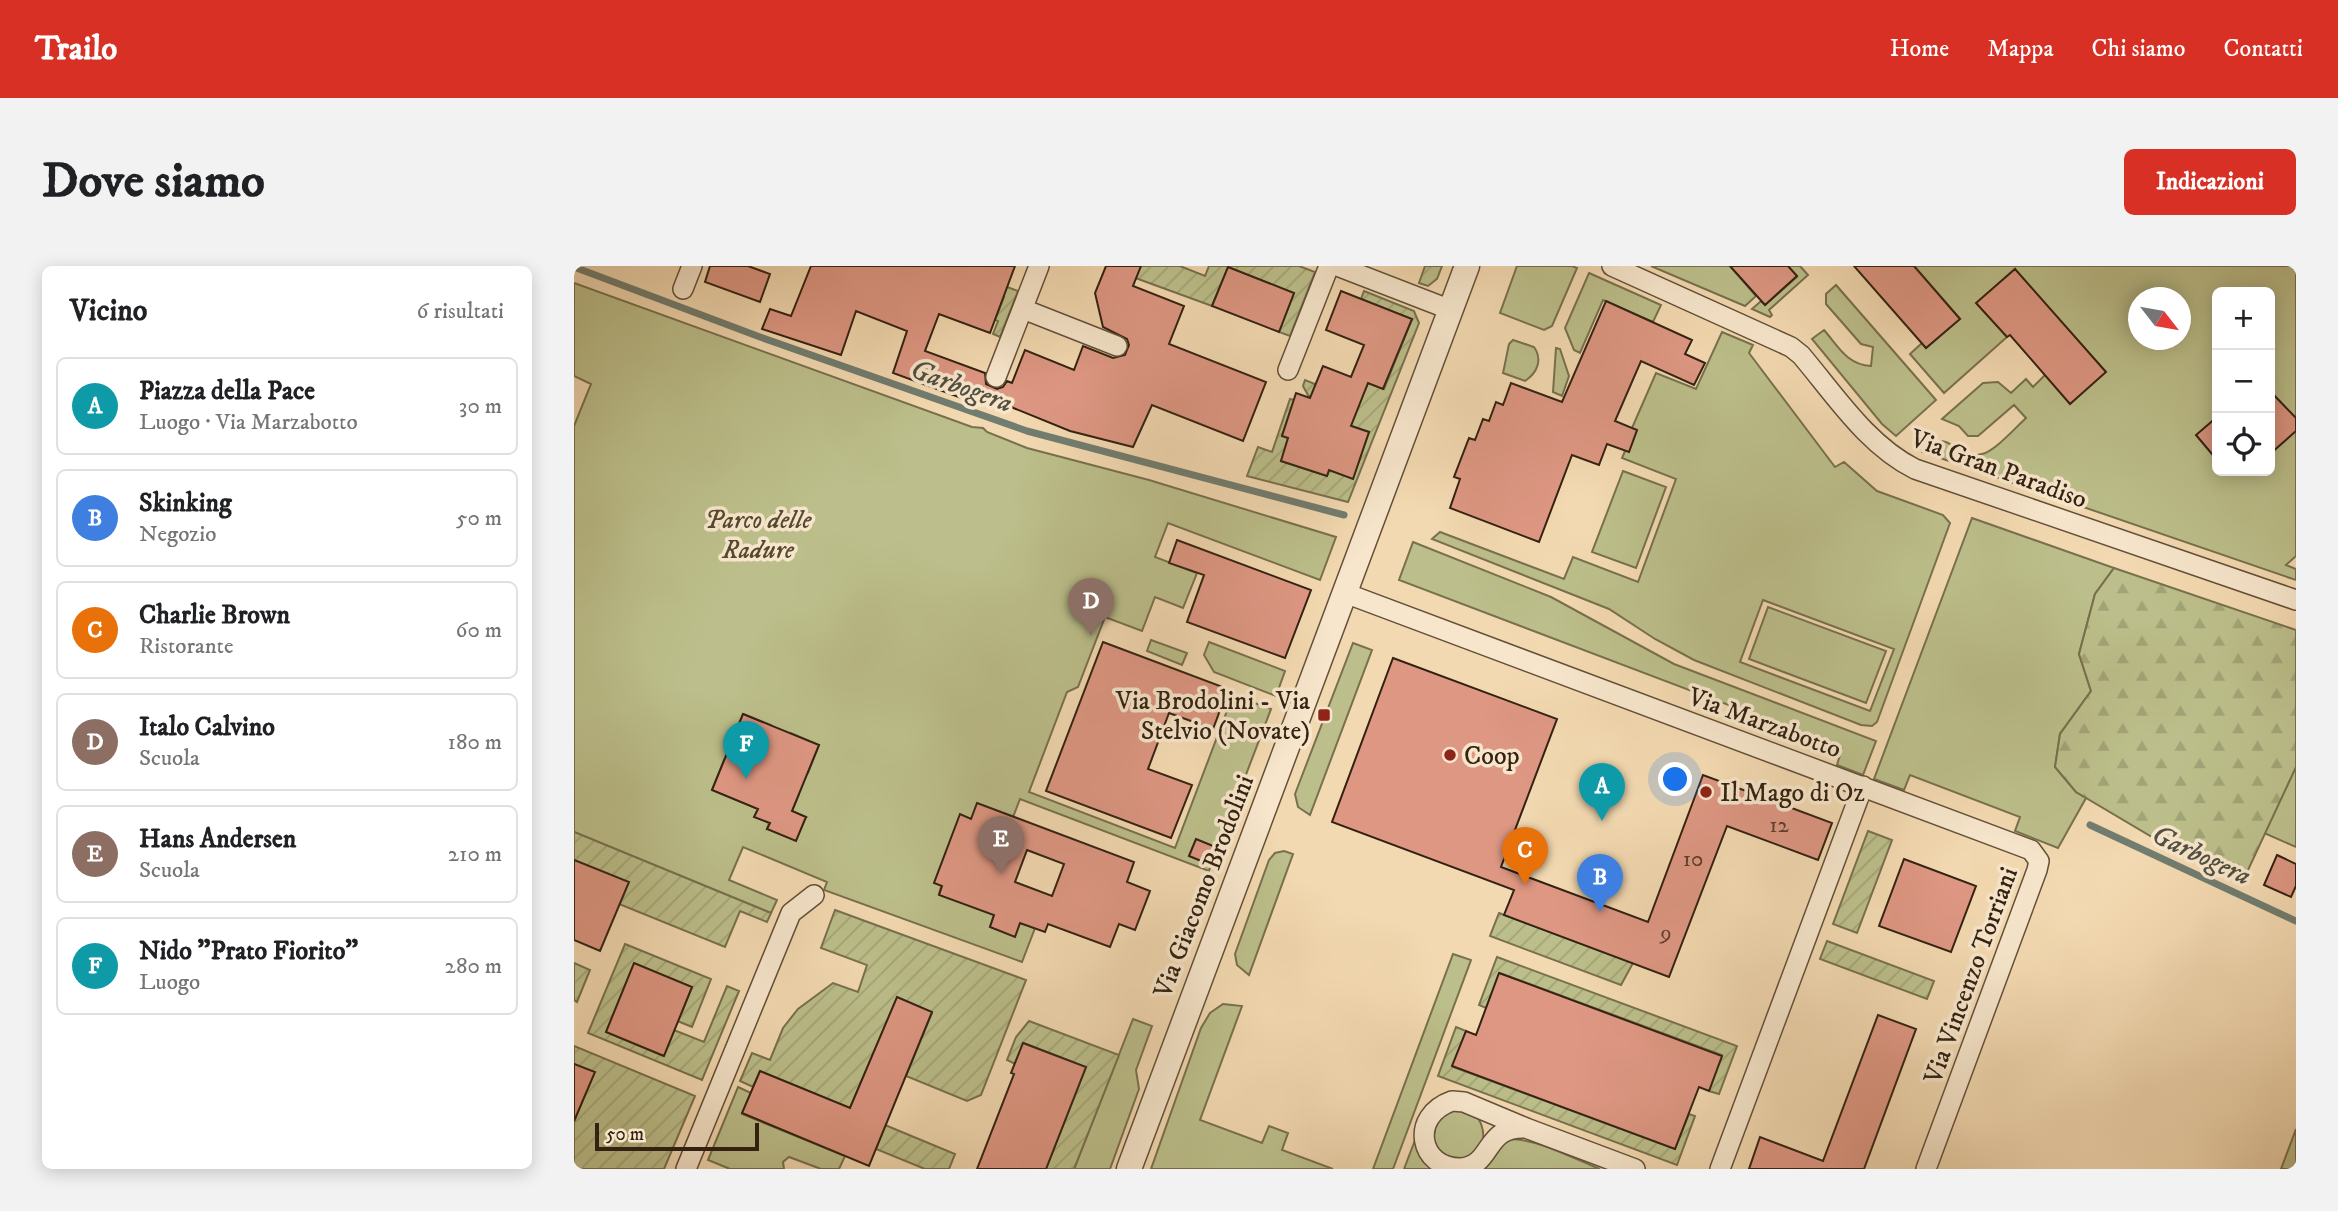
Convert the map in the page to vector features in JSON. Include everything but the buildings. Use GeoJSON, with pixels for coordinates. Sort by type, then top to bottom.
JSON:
{"type":"FeatureCollection","features":[{"type":"Feature","properties":{"kind":"street"},"geometry":{"type":"LineString","coordinates":[[683,289],[692,266]]}},
{"type":"Feature","properties":{"kind":"street"},"geometry":{"type":"LineString","coordinates":[[996,377],[1039,266]]}},
{"type":"Feature","properties":{"kind":"street"},"geometry":{"type":"LineString","coordinates":[[1288,370],[1329,266]]}},
{"type":"Feature","properties":{"kind":"street"},"geometry":{"type":"LineString","coordinates":[[1337,266],[1451,310]]}},
{"type":"Feature","properties":{"kind":"street","name":"Via Giacomo Brodolini"},"geometry":{"type":"LineString","coordinates":[[1129,1169],[1467,266]]}},
{"type":"Feature","properties":{"kind":"street","name":"Via Gran Paradiso"},"geometry":{"type":"LineString","coordinates":[[1612,266],[1791,347],[1889,455],[1915,469],[2296,600]]}},
{"type":"Feature","properties":{"kind":"street"},"geometry":{"type":"LineString","coordinates":[[1023,309],[1117,346]]}},
{"type":"Feature","properties":{"kind":"street","name":"Via Marzabotto"},"geometry":{"type":"LineString","coordinates":[[1345,593],[1863,786],[1720,1169]]}},
{"type":"Feature","properties":{"kind":"street","name":"Via Vincenzo Torriani"},"geometry":{"type":"LineString","coordinates":[[1863,786],[2021,845],[2031,850],[2039,861],[1926,1169]]}},
{"type":"Feature","properties":{"kind":"street"},"geometry":{"type":"LineString","coordinates":[[686,1169],[791,914],[814,895]]}},
{"type":"Feature","properties":{"kind":"street"},"geometry":{"type":"LineString","coordinates":[[1526,1128],[1500,1133],[1484,1156],[1475,1164],[1464,1168],[1441,1164],[1425,1146],[1426,1123],[1432,1112],[1452,1101],[1464,1102],[1635,1169]]}},
{"type":"Feature","properties":{"kind":"green space"},"geometry":{"type":"Polygon","coordinates":[[[952,266],[1018,291],[1000,337],[993,334],[1004,297],[952,266]]]}},
{"type":"Feature","properties":{"kind":"green space"},"geometry":{"type":"Polygon","coordinates":[[[1138,266],[1180,266],[1205,276],[1209,266],[1299,266],[1315,272],[1290,336],[1279,332],[1294,293],[1228,267],[1212,306],[1119,272],[1138,266]]]}},
{"type":"Feature","properties":{"kind":"green space"},"geometry":{"type":"Polygon","coordinates":[[[1425,266],[1442,266],[1437,279],[1428,286],[1419,283],[1425,266]]]}},
{"type":"Feature","properties":{"kind":"green space"},"geometry":{"type":"Polygon","coordinates":[[[1517,266],[1577,268],[1552,326],[1544,330],[1500,313],[1517,266]]]}},
{"type":"Feature","properties":{"kind":"green space"},"geometry":{"type":"Polygon","coordinates":[[[1651,266],[1730,266],[1756,296],[1745,306],[1651,266]]]}},
{"type":"Feature","properties":{"kind":"green space"},"geometry":{"type":"Polygon","coordinates":[[[1788,266],[1800,266],[1808,275],[1769,310],[1772,315],[1770,317],[1752,309],[1761,301],[1765,305],[1797,277],[1788,266]]]}},
{"type":"Feature","properties":{"kind":"green space"},"geometry":{"type":"Polygon","coordinates":[[[1914,266],[2296,266],[2296,556],[2286,565],[2296,569],[2296,580],[1923,452],[1941,441],[1963,453],[1982,454],[1993,449],[2026,418],[2014,405],[1978,436],[1968,436],[1959,426],[1942,419],[1983,383],[1998,382],[2011,393],[2026,379],[2033,387],[2045,375],[2015,269],[1977,303],[2007,337],[1944,393],[1910,354],[1922,343],[1926,348],[1960,319],[1914,266]]]}},
{"type":"Feature","properties":{"kind":"green space"},"geometry":{"type":"Polygon","coordinates":[[[1589,273],[1661,305],[1653,322],[1603,300],[1580,353],[1574,350],[1565,328],[1589,273]]]}},
{"type":"Feature","properties":{"kind":"green space","name":"Parco delle Radure"},"geometry":{"type":"Polygon","coordinates":[[[574,283],[972,427],[983,428],[1027,448],[1149,480],[1336,537],[1320,580],[1168,523],[1155,557],[1197,573],[1183,608],[1155,597],[1142,631],[1105,617],[1078,687],[1067,692],[1029,792],[1175,848],[1233,695],[1271,709],[1218,848],[1196,840],[1189,856],[1211,865],[1209,871],[1020,799],[1013,817],[971,819],[961,815],[939,894],[994,915],[990,927],[1014,936],[1020,923],[1035,928],[1022,962],[824,890],[827,882],[743,847],[729,880],[777,900],[771,913],[574,832],[574,426],[591,384],[574,376],[574,283]],[[743,714],[731,742],[753,752],[746,769],[724,760],[712,790],[758,809],[755,817],[769,823],[767,829],[806,817],[792,811],[799,794],[783,763],[808,773],[819,745],[791,733],[786,745],[771,725],[743,714]]]}},
{"type":"Feature","properties":{"kind":"green space"},"geometry":{"type":"Polygon","coordinates":[[[1836,285],[1936,400],[1896,436],[1882,424],[1812,339],[1824,330],[1849,358],[1871,366],[1873,347],[1861,344],[1826,304],[1826,294],[1836,285]]]}},
{"type":"Feature","properties":{"kind":"green space"},"geometry":{"type":"Polygon","coordinates":[[[1364,291],[1414,311],[1419,323],[1348,502],[1247,476],[1258,447],[1272,452],[1290,399],[1294,400],[1282,435],[1288,438],[1281,461],[1327,476],[1329,470],[1353,478],[1369,432],[1340,421],[1322,410],[1303,386],[1305,380],[1360,402],[1368,383],[1384,389],[1412,319],[1361,299],[1364,291]]]}},
{"type":"Feature","properties":{"kind":"green space"},"geometry":{"type":"Polygon","coordinates":[[[1722,332],[1753,345],[1749,353],[1835,467],[1844,462],[1877,491],[1943,515],[1950,523],[1877,722],[1872,726],[1861,725],[1694,660],[1609,609],[1432,539],[1440,532],[1564,579],[1573,557],[1638,582],[1676,479],[1622,458],[1625,451],[1629,451],[1637,430],[1632,428],[1656,373],[1696,389],[1722,332]],[[1763,600],[1740,662],[1870,711],[1894,649],[1763,600]]]}},
{"type":"Feature","properties":{"kind":"green space"},"geometry":{"type":"Polygon","coordinates":[[[1513,340],[1534,347],[1537,352],[1537,366],[1525,381],[1503,373],[1509,344],[1513,340]]]}},
{"type":"Feature","properties":{"kind":"green space"},"geometry":{"type":"Polygon","coordinates":[[[1556,348],[1560,349],[1569,376],[1562,396],[1553,392],[1556,348]]]}},
{"type":"Feature","properties":{"kind":"green space"},"geometry":{"type":"Polygon","coordinates":[[[1623,471],[1666,487],[1636,568],[1592,552],[1623,471]]]}},
{"type":"Feature","properties":{"kind":"green space"},"geometry":{"type":"Polygon","coordinates":[[[1972,518],[2114,568],[2095,594],[2079,654],[2091,691],[2060,734],[2055,767],[2076,792],[2086,798],[2058,848],[2015,831],[2020,817],[1910,775],[1904,790],[1874,779],[1972,518]]]}},
{"type":"Feature","properties":{"kind":"green space"},"geometry":{"type":"Polygon","coordinates":[[[1413,542],[1551,597],[1674,664],[1876,741],[1863,775],[1837,765],[1842,748],[1399,580],[1413,542]]]}},
{"type":"Feature","properties":{"kind":"green space"},"geometry":{"type":"Polygon","coordinates":[[[2114,568],[2296,630],[2296,767],[2242,883],[2169,847],[2076,792],[2055,767],[2060,734],[2091,691],[2079,654],[2095,594],[2114,568]]]}},
{"type":"Feature","properties":{"kind":"green space"},"geometry":{"type":"Polygon","coordinates":[[[1768,607],[1886,651],[1866,703],[1749,659],[1768,607]]]}},
{"type":"Feature","properties":{"kind":"green space"},"geometry":{"type":"Polygon","coordinates":[[[1151,640],[1187,653],[1182,665],[1147,651],[1151,640]]]}},
{"type":"Feature","properties":{"kind":"green space"},"geometry":{"type":"Polygon","coordinates":[[[1209,642],[1285,671],[1276,696],[1214,672],[1204,655],[1209,642]]]}},
{"type":"Feature","properties":{"kind":"green space"},"geometry":{"type":"Polygon","coordinates":[[[1353,643],[1372,650],[1310,815],[1298,807],[1295,794],[1353,643]]]}},
{"type":"Feature","properties":{"kind":"green space"},"geometry":{"type":"Polygon","coordinates":[[[2296,767],[2296,847],[2264,833],[2296,767]]]}},
{"type":"Feature","properties":{"kind":"green space"},"geometry":{"type":"Polygon","coordinates":[[[1868,831],[1892,840],[1857,933],[1833,924],[1868,831]]]}},
{"type":"Feature","properties":{"kind":"green space"},"geometry":{"type":"Polygon","coordinates":[[[574,832],[771,913],[767,922],[740,911],[725,947],[619,904],[628,882],[574,860],[574,832]]]}},
{"type":"Feature","properties":{"kind":"green space"},"geometry":{"type":"Polygon","coordinates":[[[1284,851],[1293,854],[1249,975],[1237,965],[1235,954],[1269,860],[1275,853],[1284,851]]]}},
{"type":"Feature","properties":{"kind":"green space"},"geometry":{"type":"Polygon","coordinates":[[[835,910],[1026,980],[981,1095],[967,1101],[906,1076],[932,1013],[897,998],[850,1108],[760,1071],[753,1087],[740,1081],[752,1053],[770,1060],[783,1028],[798,1009],[833,983],[858,992],[867,965],[821,948],[835,910]]]}},
{"type":"Feature","properties":{"kind":"green space"},"geometry":{"type":"Polygon","coordinates":[[[1499,913],[1633,963],[1621,985],[1490,936],[1499,913]]]}},
{"type":"Feature","properties":{"kind":"green space"},"geometry":{"type":"Polygon","coordinates":[[[1827,941],[1934,981],[1927,999],[1820,959],[1827,941]]]}},
{"type":"Feature","properties":{"kind":"green space"},"geometry":{"type":"Polygon","coordinates":[[[625,944],[711,979],[692,1027],[675,1020],[682,1012],[692,987],[634,964],[606,1032],[663,1056],[674,1030],[704,1042],[727,986],[739,991],[702,1080],[588,1033],[625,944]]]}},
{"type":"Feature","properties":{"kind":"green space"},"geometry":{"type":"Polygon","coordinates":[[[1453,954],[1471,960],[1393,1169],[1373,1169],[1453,954]]]}},
{"type":"Feature","properties":{"kind":"green space"},"geometry":{"type":"Polygon","coordinates":[[[1497,957],[1737,1046],[1719,1094],[1709,1091],[1722,1055],[1500,973],[1486,1008],[1479,1005],[1497,957]]]}},
{"type":"Feature","properties":{"kind":"green space"},"geometry":{"type":"Polygon","coordinates":[[[574,963],[590,970],[577,1002],[574,1000],[574,963]]]}},
{"type":"Feature","properties":{"kind":"green space"},"geometry":{"type":"Polygon","coordinates":[[[1223,1004],[1242,1006],[1200,1120],[1262,1143],[1269,1126],[1288,1133],[1282,1150],[1333,1169],[1151,1169],[1201,1028],[1210,1013],[1223,1004]]]}},
{"type":"Feature","properties":{"kind":"green space"},"geometry":{"type":"Polygon","coordinates":[[[1133,1019],[1152,1026],[1136,1070],[1139,1089],[1110,1169],[1074,1169],[1133,1019]]]}},
{"type":"Feature","properties":{"kind":"green space"},"geometry":{"type":"Polygon","coordinates":[[[1029,1021],[1119,1055],[1074,1169],[1046,1169],[1086,1067],[1024,1043],[1015,1064],[1007,1060],[1016,1037],[1029,1021]]]}},
{"type":"Feature","properties":{"kind":"green space"},"geometry":{"type":"Polygon","coordinates":[[[1456,1027],[1466,1031],[1453,1067],[1675,1149],[1689,1114],[1695,1116],[1677,1165],[1438,1076],[1456,1027]]]}},
{"type":"Feature","properties":{"kind":"green space"},"geometry":{"type":"Polygon","coordinates":[[[574,1046],[695,1096],[664,1169],[574,1169],[574,1122],[594,1073],[574,1064],[574,1046]]]}},
{"type":"Feature","properties":{"kind":"green space"},"geometry":{"type":"Polygon","coordinates":[[[738,1087],[751,1093],[742,1114],[845,1156],[839,1169],[821,1169],[789,1157],[783,1162],[784,1169],[730,1169],[708,1160],[738,1087]]]}},
{"type":"Feature","properties":{"kind":"green space"},"geometry":{"type":"Polygon","coordinates":[[[1453,1108],[1478,1118],[1483,1140],[1475,1155],[1453,1162],[1432,1144],[1432,1125],[1453,1108]]]}},
{"type":"Feature","properties":{"kind":"green space"},"geometry":{"type":"Polygon","coordinates":[[[885,1125],[955,1154],[949,1169],[925,1169],[876,1149],[885,1125]]]}},
{"type":"Feature","properties":{"kind":"green space"},"geometry":{"type":"Polygon","coordinates":[[[2296,1129],[2296,1169],[2281,1169],[2296,1129]]]}},
{"type":"Feature","properties":{"kind":"green space"},"geometry":{"type":"Polygon","coordinates":[[[1417,1135],[1436,1169],[1404,1169],[1417,1135]]]}},
{"type":"Feature","properties":{"kind":"green space"},"geometry":{"type":"Polygon","coordinates":[[[1510,1139],[1544,1146],[1600,1169],[1479,1169],[1495,1149],[1510,1139]]]}},
{"type":"Feature","properties":{"kind":"waterway","name":"Garbogera"},"geometry":{"type":"LineString","coordinates":[[574,267],[760,337],[1027,431],[1344,515]]}},
{"type":"Feature","properties":{"kind":"waterway","name":"Garbogera"},"geometry":{"type":"LineString","coordinates":[[2090,825],[2296,921]]}},
{"type":"Feature","properties":{"kind":"place","name":"Italo Calvino"},"geometry":{"type":"Point","coordinates":[1091,636]}},
{"type":"Feature","properties":{"kind":"place","name":"Via Brodolini - Via Stelvio (Novate)"},"geometry":{"type":"Point","coordinates":[1324,715]}},
{"type":"Feature","properties":{"kind":"place","name":"Coop"},"geometry":{"type":"Point","coordinates":[1450,755]}},
{"type":"Feature","properties":{"kind":"place","name":"Nido \"Prato Fiorito\""},"geometry":{"type":"Point","coordinates":[746,779]}},
{"type":"Feature","properties":{"kind":"place","name":"Il Mago di Oz"},"geometry":{"type":"Point","coordinates":[1706,792]}},
{"type":"Feature","properties":{"kind":"place","name":"Piazza della Pace"},"geometry":{"type":"Point","coordinates":[1602,821]}},
{"type":"Feature","properties":{"kind":"place","name":"Hans Andersen"},"geometry":{"type":"Point","coordinates":[1001,874]}},
{"type":"Feature","properties":{"kind":"place","name":"Charlie Brown"},"geometry":{"type":"Point","coordinates":[1525,885]}},
{"type":"Feature","properties":{"kind":"place","name":"Skinking"},"geometry":{"type":"Point","coordinates":[1600,912]}}]}
